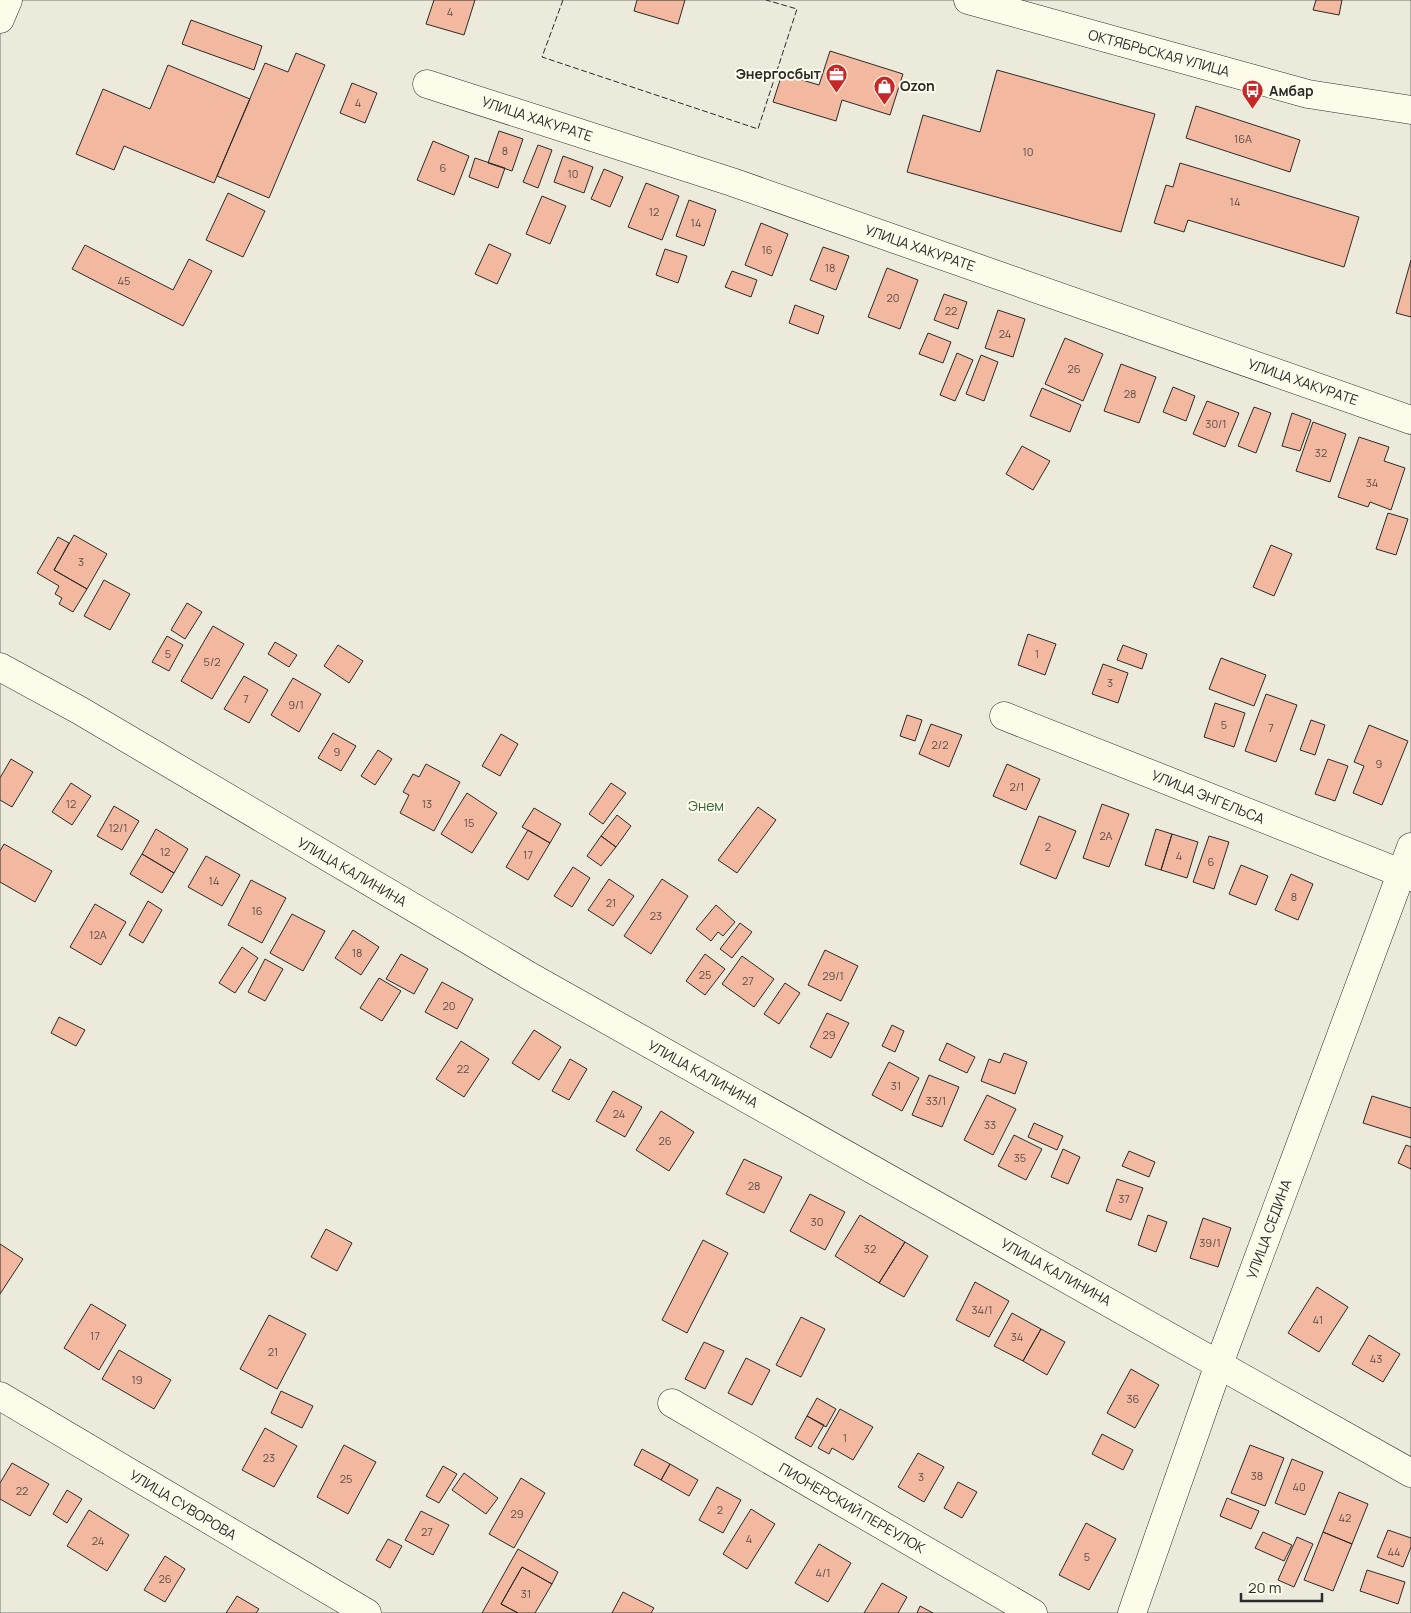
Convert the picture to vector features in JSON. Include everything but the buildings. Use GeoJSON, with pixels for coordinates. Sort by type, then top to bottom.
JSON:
{"type":"FeatureCollection","features":[{"type":"Feature","properties":{"kind":"main road"},"geometry":{"type":"LineString","coordinates":[[0,19],[8,0]]}},
{"type":"Feature","properties":{"kind":"main road","name":"ОКТЯБРЬСКАЯ УЛИЦА"},"geometry":{"type":"LineString","coordinates":[[968,0],[1308,94],[1411,110]]}},
{"type":"Feature","properties":{"kind":"main road","name":"УЛИЦА ХАКУРАТЕ"},"geometry":{"type":"LineString","coordinates":[[427,84],[732,182],[1411,420]]}},
{"type":"Feature","properties":{"kind":"main road","name":"УЛИЦА КАЛИНИНА"},"geometry":{"type":"LineString","coordinates":[[0,667],[79,710],[531,977],[1411,1473]]}},
{"type":"Feature","properties":{"kind":"main road","name":"УЛИЦА ЭНГЕЛЬСА"},"geometry":{"type":"LineString","coordinates":[[1004,716],[1406,875]]}},
{"type":"Feature","properties":{"kind":"main road","name":"УЛИЦА СЕДИНА"},"geometry":{"type":"LineString","coordinates":[[1132,1613],[1219,1364],[1406,875],[1411,847]]}},
{"type":"Feature","properties":{"kind":"main road","name":"УЛИЦА СУВОРОВА"},"geometry":{"type":"LineString","coordinates":[[0,1396],[367,1613]]}},
{"type":"Feature","properties":{"kind":"main road","name":"ПИОНЕРСКИЙ ПЕРЕУЛОК"},"geometry":{"type":"LineString","coordinates":[[672,1403],[1033,1613]]}},
{"type":"Feature","properties":{"kind":"green space","name":"Энем"},"geometry":{"type":"Polygon","coordinates":[[[0,0],[1411,0],[1411,1613],[0,1613],[0,0]]]}},
{"type":"Feature","properties":{"kind":"fence"},"geometry":{"type":"LineString","coordinates":[[563,0],[542,57],[758,129],[797,9],[766,0]]}},
{"type":"Feature","properties":{"kind":"place","name":"Энергосбыт"},"geometry":{"type":"Point","coordinates":[837,93]}},
{"type":"Feature","properties":{"kind":"place","name":"Ozon"},"geometry":{"type":"Point","coordinates":[884,105]}},
{"type":"Feature","properties":{"kind":"place","name":"Амбар"},"geometry":{"type":"Point","coordinates":[1253,110]}}]}
